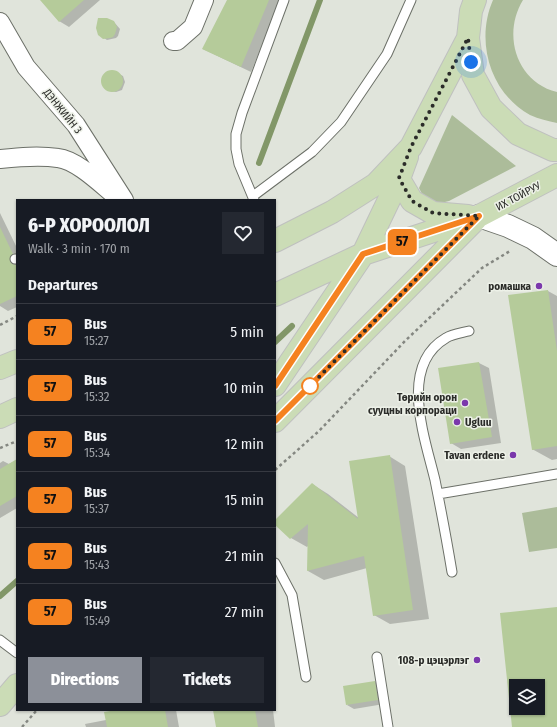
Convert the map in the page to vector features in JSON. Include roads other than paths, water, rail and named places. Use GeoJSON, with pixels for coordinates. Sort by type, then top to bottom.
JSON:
{"type":"FeatureCollection","features":[{"type":"Feature","properties":{"kind":"main road"},"geometry":{"type":"LineString","coordinates":[[475,0],[471,12],[468,38],[473,75],[491,108],[518,134],[553,150],[557,150]]}},
{"type":"Feature","properties":{"kind":"main road"},"geometry":{"type":"LineString","coordinates":[[276,384],[363,254],[399,178],[411,147],[468,38]]}},
{"type":"Feature","properties":{"kind":"main road"},"geometry":{"type":"LineString","coordinates":[[276,240],[332,212],[376,184],[411,147]]}},
{"type":"Feature","properties":{"kind":"main road","name":"ИХ ТОЙРУУ"},"geometry":{"type":"LineString","coordinates":[[276,295],[363,254],[479,216],[557,175]]}},
{"type":"Feature","properties":{"kind":"main road"},"geometry":{"type":"LineString","coordinates":[[399,178],[412,201],[433,213],[479,216],[508,226],[533,238],[557,255]]}},
{"type":"Feature","properties":{"kind":"main road","name":"ИХ ТОЙРУУ"},"geometry":{"type":"LineString","coordinates":[[276,420],[479,216]]}},
{"type":"Feature","properties":{"kind":"main road"},"geometry":{"type":"LineString","coordinates":[[0,368],[16,361]]}},
{"type":"Feature","properties":{"kind":"main road"},"geometry":{"type":"LineString","coordinates":[[0,417],[16,409]]}},
{"type":"Feature","properties":{"kind":"main road"},"geometry":{"type":"LineString","coordinates":[[0,705],[16,686]]}},
{"type":"Feature","properties":{"kind":"street"},"geometry":{"type":"LineString","coordinates":[[173,41],[177,41],[193,28],[204,0]]}},
{"type":"Feature","properties":{"kind":"street","name":"ДЭНЖИЙН 3"},"geometry":{"type":"LineString","coordinates":[[0,22],[26,67],[76,125],[123,199]]}},
{"type":"Feature","properties":{"kind":"street"},"geometry":{"type":"LineString","coordinates":[[0,159],[26,157],[60,158],[80,167],[120,199]]}},
{"type":"Feature","properties":{"kind":"lane"},"geometry":{"type":"LineString","coordinates":[[284,0],[242,113],[236,134],[236,149],[239,164],[254,198],[312,152],[341,122],[387,54],[410,0]]}},
{"type":"Feature","properties":{"kind":"lane"},"geometry":{"type":"LineString","coordinates":[[452,572],[438,494],[419,410],[419,378],[428,356],[436,346],[446,338],[469,331]]}},
{"type":"Feature","properties":{"kind":"lane"},"geometry":{"type":"LineString","coordinates":[[438,494],[557,474]]}},
{"type":"Feature","properties":{"kind":"lane"},"geometry":{"type":"LineString","coordinates":[[276,565],[292,595],[306,677]]}},
{"type":"Feature","properties":{"kind":"lane"},"geometry":{"type":"LineString","coordinates":[[1,641],[16,652]]}},
{"type":"Feature","properties":{"kind":"lane"},"geometry":{"type":"LineString","coordinates":[[377,657],[388,727]]}},
{"type":"Feature","properties":{"kind":"waterway"},"geometry":{"type":"LineString","coordinates":[[259,163],[320,0]]}},
{"type":"Feature","properties":{"kind":"waterway"},"geometry":{"type":"LineString","coordinates":[[276,341],[292,326]]}},
{"type":"Feature","properties":{"kind":"waterway"},"geometry":{"type":"LineString","coordinates":[[0,596],[16,582]]}},
{"type":"Feature","properties":{"kind":"place","name":"ромашка"},"geometry":{"type":"Point","coordinates":[539,286]}},
{"type":"Feature","properties":{"kind":"place","name":"Төрийн орон сууцны корпораци"},"geometry":{"type":"Point","coordinates":[465,403]}},
{"type":"Feature","properties":{"kind":"place","name":"Ugluu"},"geometry":{"type":"Point","coordinates":[457,422]}},
{"type":"Feature","properties":{"kind":"place","name":"Tavan erdene"},"geometry":{"type":"Point","coordinates":[513,455]}},
{"type":"Feature","properties":{"kind":"place","name":"108-р цэцэрлэг"},"geometry":{"type":"Point","coordinates":[477,660]}}]}
